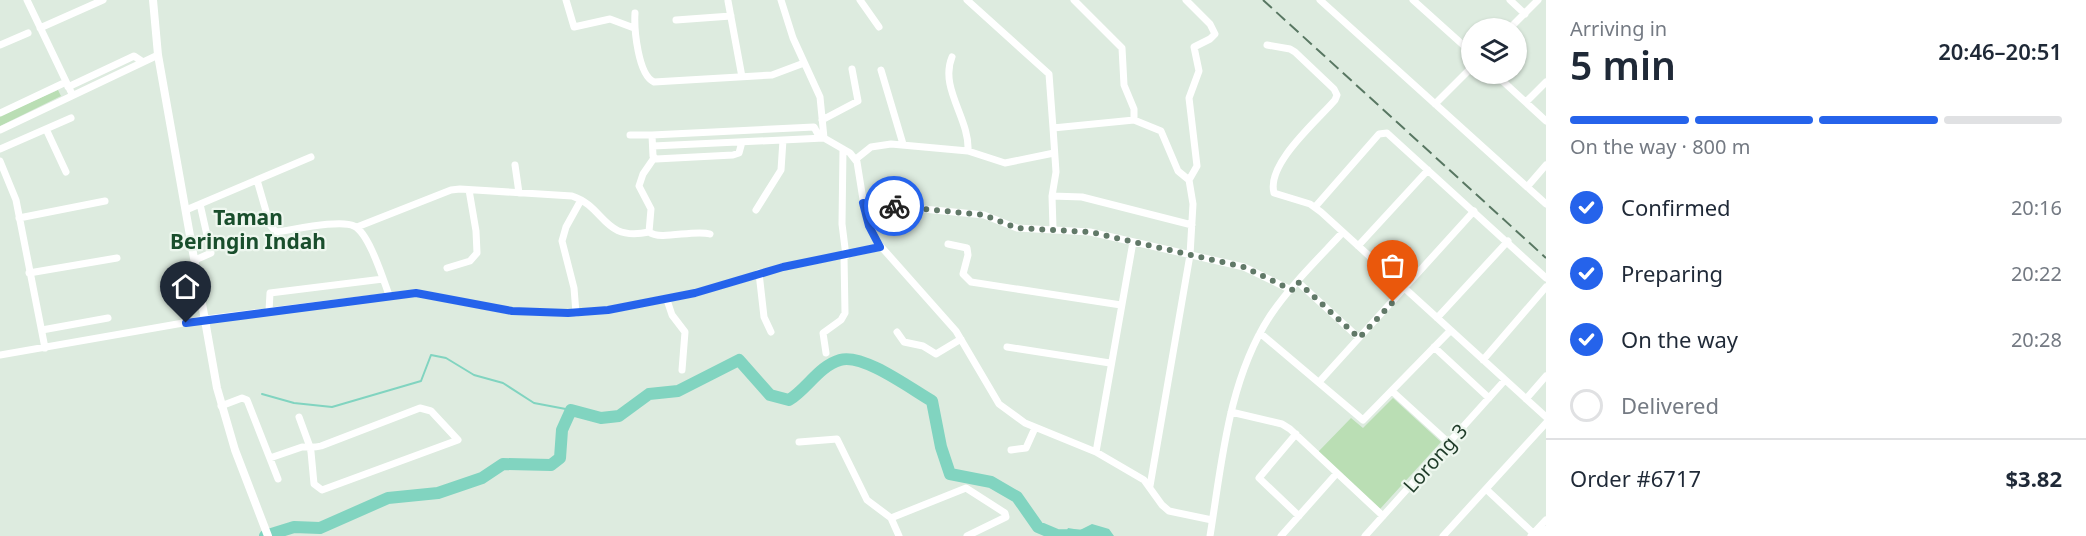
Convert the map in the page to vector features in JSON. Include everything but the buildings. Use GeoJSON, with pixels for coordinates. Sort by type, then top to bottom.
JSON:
{"type":"FeatureCollection","features":[{"type":"Feature","properties":{"kind":"street"},"geometry":{"type":"LineString","coordinates":[[27,0],[72,94]]}},
{"type":"Feature","properties":{"kind":"street"},"geometry":{"type":"LineString","coordinates":[[40,28],[103,0]]}},
{"type":"Feature","properties":{"kind":"street"},"geometry":{"type":"LineString","coordinates":[[153,0],[158,55],[221,406],[267,536]]}},
{"type":"Feature","properties":{"kind":"street"},"geometry":{"type":"LineString","coordinates":[[566,0],[574,27],[610,19],[634,28]]}},
{"type":"Feature","properties":{"kind":"street"},"geometry":{"type":"LineString","coordinates":[[781,0],[804,63],[820,97],[822,138]]}},
{"type":"Feature","properties":{"kind":"street"},"geometry":{"type":"LineString","coordinates":[[860,0],[879,27]]}},
{"type":"Feature","properties":{"kind":"street"},"geometry":{"type":"LineString","coordinates":[[967,0],[1049,74],[1056,172],[1052,196],[1053,228]]}},
{"type":"Feature","properties":{"kind":"street"},"geometry":{"type":"LineString","coordinates":[[1074,0],[1122,48],[1124,85],[1134,109],[1134,120]]}},
{"type":"Feature","properties":{"kind":"street"},"geometry":{"type":"LineString","coordinates":[[1186,0],[1210,24],[1215,33],[1210,39],[1194,47],[1199,71],[1189,98],[1197,166],[1189,180]]}},
{"type":"Feature","properties":{"kind":"street"},"geometry":{"type":"LineString","coordinates":[[1320,0],[1546,204]]}},
{"type":"Feature","properties":{"kind":"street"},"geometry":{"type":"LineString","coordinates":[[1413,0],[1461,43]]}},
{"type":"Feature","properties":{"kind":"street"},"geometry":{"type":"LineString","coordinates":[[1510,0],[1525,14]]}},
{"type":"Feature","properties":{"kind":"street"},"geometry":{"type":"LineString","coordinates":[[1521,18],[1538,0]]}},
{"type":"Feature","properties":{"kind":"street"},"geometry":{"type":"LineString","coordinates":[[728,1],[742,77]]}},
{"type":"Feature","properties":{"kind":"street"},"geometry":{"type":"LineString","coordinates":[[635,13],[636,42],[650,80],[772,75],[804,63]]}},
{"type":"Feature","properties":{"kind":"street"},"geometry":{"type":"LineString","coordinates":[[676,20],[731,16]]}},
{"type":"Feature","properties":{"kind":"street"},"geometry":{"type":"LineString","coordinates":[[0,45],[28,33]]}},
{"type":"Feature","properties":{"kind":"street"},"geometry":{"type":"LineString","coordinates":[[1268,45],[1290,49],[1336,92],[1335,100],[1280,162],[1274,176],[1273,188],[1277,196],[1315,207],[1546,417]]}},
{"type":"Feature","properties":{"kind":"street"},"geometry":{"type":"LineString","coordinates":[[0,130],[158,55]]}},
{"type":"Feature","properties":{"kind":"street"},"geometry":{"type":"LineString","coordinates":[[0,113],[134,56],[143,62]]}},
{"type":"Feature","properties":{"kind":"street"},"geometry":{"type":"LineString","coordinates":[[952,57],[949,79],[967,128],[968,151]]}},
{"type":"Feature","properties":{"kind":"street"},"geometry":{"type":"LineString","coordinates":[[822,120],[858,101],[852,69]]}},
{"type":"Feature","properties":{"kind":"street"},"geometry":{"type":"LineString","coordinates":[[882,70],[903,144]]}},
{"type":"Feature","properties":{"kind":"street"},"geometry":{"type":"LineString","coordinates":[[1435,104],[1461,78]]}},
{"type":"Feature","properties":{"kind":"street"},"geometry":{"type":"LineString","coordinates":[[1526,102],[1546,82]]}},
{"type":"Feature","properties":{"kind":"street"},"geometry":{"type":"LineString","coordinates":[[1506,84],[1546,121]]}},
{"type":"Feature","properties":{"kind":"street"},"geometry":{"type":"LineString","coordinates":[[0,149],[71,118]]}},
{"type":"Feature","properties":{"kind":"street"},"geometry":{"type":"LineString","coordinates":[[1053,128],[1134,120],[1161,131],[1174,165],[1189,180],[1193,204],[1190,255],[1150,486]]}},
{"type":"Feature","properties":{"kind":"street"},"geometry":{"type":"LineString","coordinates":[[630,135],[814,127],[822,138],[856,159],[869,226],[880,247],[961,339],[988,390],[999,404],[1010,414],[1035,428],[1096,452],[1150,486],[1162,505],[1169,511],[1212,520]]}},
{"type":"Feature","properties":{"kind":"street"},"geometry":{"type":"LineString","coordinates":[[46,129],[66,172]]}},
{"type":"Feature","properties":{"kind":"street"},"geometry":{"type":"LineString","coordinates":[[1315,207],[1383,132],[1508,241],[1546,278]]}},
{"type":"Feature","properties":{"kind":"street"},"geometry":{"type":"LineString","coordinates":[[649,232],[650,204],[639,186],[643,174],[654,158],[652,135]]}},
{"type":"Feature","properties":{"kind":"street"},"geometry":{"type":"LineString","coordinates":[[653,146],[822,138]]}},
{"type":"Feature","properties":{"kind":"street"},"geometry":{"type":"LineString","coordinates":[[756,210],[781,170],[783,140]]}},
{"type":"Feature","properties":{"kind":"street"},"geometry":{"type":"LineString","coordinates":[[654,158],[733,155],[738,153],[742,142]]}},
{"type":"Feature","properties":{"kind":"street"},"geometry":{"type":"LineString","coordinates":[[856,159],[871,147],[903,144],[968,151],[1005,163],[1054,153]]}},
{"type":"Feature","properties":{"kind":"street"},"geometry":{"type":"LineString","coordinates":[[826,353],[823,333],[842,320],[845,313],[845,256],[842,224],[843,149]]}},
{"type":"Feature","properties":{"kind":"street"},"geometry":{"type":"LineString","coordinates":[[186,210],[311,157]]}},
{"type":"Feature","properties":{"kind":"street"},"geometry":{"type":"LineString","coordinates":[[0,161],[13,189],[20,218],[45,348]]}},
{"type":"Feature","properties":{"kind":"street"},"geometry":{"type":"LineString","coordinates":[[515,165],[519,193]]}},
{"type":"Feature","properties":{"kind":"street"},"geometry":{"type":"LineString","coordinates":[[1527,187],[1546,165]]}},
{"type":"Feature","properties":{"kind":"street"},"geometry":{"type":"LineString","coordinates":[[1358,246],[1428,170]]}},
{"type":"Feature","properties":{"kind":"street"},"geometry":{"type":"LineString","coordinates":[[257,180],[270,225],[276,232],[345,224],[357,227],[451,190],[469,190],[572,196],[581,200],[616,230],[625,234],[649,232],[655,235],[696,232],[710,234]]}},
{"type":"Feature","properties":{"kind":"street"},"geometry":{"type":"LineString","coordinates":[[447,268],[470,261],[477,253],[469,190]]}},
{"type":"Feature","properties":{"kind":"street"},"geometry":{"type":"LineString","coordinates":[[1052,196],[1082,197],[1192,225]]}},
{"type":"Feature","properties":{"kind":"street"},"geometry":{"type":"LineString","coordinates":[[576,313],[572,278],[562,241],[566,227],[581,200]]}},
{"type":"Feature","properties":{"kind":"street"},"geometry":{"type":"LineString","coordinates":[[20,218],[105,201]]}},
{"type":"Feature","properties":{"kind":"street"},"geometry":{"type":"LineString","coordinates":[[863,203],[984,215],[1017,228],[1075,229],[1260,273],[1292,290]]}},
{"type":"Feature","properties":{"kind":"street"},"geometry":{"type":"LineString","coordinates":[[195,260],[211,253],[200,204]]}},
{"type":"Feature","properties":{"kind":"street"},"geometry":{"type":"LineString","coordinates":[[1319,382],[1474,211]]}},
{"type":"Feature","properties":{"kind":"street"},"geometry":{"type":"LineString","coordinates":[[357,227],[366,238],[389,295]]}},
{"type":"Feature","properties":{"kind":"street"},"geometry":{"type":"LineString","coordinates":[[1210,536],[1231,412],[1260,333],[1298,282],[1342,232]]}},
{"type":"Feature","properties":{"kind":"street"},"geometry":{"type":"LineString","coordinates":[[1437,318],[1508,241]]}},
{"type":"Feature","properties":{"kind":"street"},"geometry":{"type":"LineString","coordinates":[[1096,452],[1133,242]]}},
{"type":"Feature","properties":{"kind":"street"},"geometry":{"type":"LineString","coordinates":[[948,244],[967,248],[963,274],[967,280],[1121,305]]}},
{"type":"Feature","properties":{"kind":"street"},"geometry":{"type":"LineString","coordinates":[[0,355],[206,319],[389,295],[427,294],[512,311],[576,313],[608,310],[667,300],[759,273],[880,247]]}},
{"type":"Feature","properties":{"kind":"street"},"geometry":{"type":"LineString","coordinates":[[29,273],[117,258]]}},
{"type":"Feature","properties":{"kind":"street"},"geometry":{"type":"LineString","coordinates":[[759,273],[764,317],[771,332]]}},
{"type":"Feature","properties":{"kind":"street"},"geometry":{"type":"LineString","coordinates":[[269,311],[270,293],[383,279]]}},
{"type":"Feature","properties":{"kind":"street"},"geometry":{"type":"LineString","coordinates":[[1298,282],[1359,338]]}},
{"type":"Feature","properties":{"kind":"street"},"geometry":{"type":"LineString","coordinates":[[1483,360],[1546,287]]}},
{"type":"Feature","properties":{"kind":"street"},"geometry":{"type":"LineString","coordinates":[[667,300],[672,315],[685,332],[682,370]]}},
{"type":"Feature","properties":{"kind":"street"},"geometry":{"type":"LineString","coordinates":[[42,330],[108,318]]}},
{"type":"Feature","properties":{"kind":"street"},"geometry":{"type":"LineString","coordinates":[[1260,333],[1319,382],[1359,420],[1366,419],[1450,331]]}},
{"type":"Feature","properties":{"kind":"street"},"geometry":{"type":"LineString","coordinates":[[897,332],[903,342],[923,346],[936,354],[961,339]]}},
{"type":"Feature","properties":{"kind":"street"},"geometry":{"type":"LineString","coordinates":[[1007,347],[1110,363]]}},
{"type":"Feature","properties":{"kind":"street"},"geometry":{"type":"LineString","coordinates":[[1434,347],[1489,398]]}},
{"type":"Feature","properties":{"kind":"street"},"geometry":{"type":"LineString","coordinates":[[1526,399],[1546,376]]}},
{"type":"Feature","properties":{"kind":"street","name":"Lorong 3"},"geometry":{"type":"LineString","coordinates":[[1365,536],[1505,380]]}},
{"type":"Feature","properties":{"kind":"street"},"geometry":{"type":"LineString","coordinates":[[1393,392],[1449,443]]}},
{"type":"Feature","properties":{"kind":"street"},"geometry":{"type":"LineString","coordinates":[[221,406],[242,398],[247,400],[279,479]]}},
{"type":"Feature","properties":{"kind":"street"},"geometry":{"type":"LineString","coordinates":[[270,458],[296,449],[310,447],[321,446],[420,408],[431,411],[458,440],[322,490],[314,484],[310,447],[299,417]]}},
{"type":"Feature","properties":{"kind":"street"},"geometry":{"type":"LineString","coordinates":[[1231,412],[1282,424],[1296,434],[1383,516]]}},
{"type":"Feature","properties":{"kind":"street"},"geometry":{"type":"LineString","coordinates":[[1443,536],[1546,423]]}},
{"type":"Feature","properties":{"kind":"street"},"geometry":{"type":"LineString","coordinates":[[1011,450],[1026,448],[1035,428]]}},
{"type":"Feature","properties":{"kind":"street"},"geometry":{"type":"LineString","coordinates":[[1296,434],[1259,478],[1299,516]]}},
{"type":"Feature","properties":{"kind":"street"},"geometry":{"type":"LineString","coordinates":[[800,442],[837,439],[867,500],[873,507],[891,518],[899,536]]}},
{"type":"Feature","properties":{"kind":"street"},"geometry":{"type":"LineString","coordinates":[[1281,536],[1337,473]]}},
{"type":"Feature","properties":{"kind":"street"},"geometry":{"type":"LineString","coordinates":[[891,518],[966,488],[1006,515],[1002,521],[967,536]]}},
{"type":"Feature","properties":{"kind":"street"},"geometry":{"type":"LineString","coordinates":[[1486,489],[1535,535]]}},
{"type":"Feature","properties":{"kind":"street"},"geometry":{"type":"LineString","coordinates":[[1535,535],[1546,520]]}},
{"type":"Feature","properties":{"kind":"street"},"geometry":{"type":"LineString","coordinates":[[1535,535],[1546,530]]}},
{"type":"Feature","properties":{"kind":"green space"},"geometry":{"type":"Polygon","coordinates":[[[58,90],[61,96],[0,126],[0,116],[58,90]]]}},
{"type":"Feature","properties":{"kind":"green space"},"geometry":{"type":"Polygon","coordinates":[[[1393,398],[1441,442],[1380,509],[1318,452],[1351,418],[1363,428],[1393,398]]]}},
{"type":"Feature","properties":{"kind":"water"},"geometry":{"type":"Polygon","coordinates":[[[1092,524],[1109,529],[1114,536],[1064,536],[1068,528],[1080,530],[1092,524]]]}},
{"type":"Feature","properties":{"kind":"waterway"},"geometry":{"type":"LineString","coordinates":[[262,394],[294,403],[332,407],[421,381],[431,355],[446,358],[474,375],[503,383],[534,403],[571,410]]}},
{"type":"Feature","properties":{"kind":"waterway"},"geometry":{"type":"LineString","coordinates":[[265,536],[294,527],[320,528],[388,498],[438,493],[482,478],[503,464],[551,465],[560,458],[562,430],[571,410],[601,418],[619,416],[649,394],[678,391],[739,360],[770,395],[789,400],[826,367],[840,360],[850,359],[874,367],[932,401],[941,447],[950,474],[991,482],[1017,497],[1038,527],[1057,535],[1095,536]]}},
{"type":"Feature","properties":{"kind":"railway"},"geometry":{"type":"LineString","coordinates":[[1263,0],[1546,258]]}},
{"type":"Feature","properties":{"kind":"way so far"},"geometry":{"type":"LineString","coordinates":[[894,206],[992,216],[1004,224],[1017,228],[1075,229],[1244,267],[1292,290],[1298,282],[1359,338],[1393,302]]}},
{"type":"Feature","properties":{"kind":"district","name":"Taman Beringin Indah"},"geometry":{"type":"Point","coordinates":[248,229]}},
{"type":"Feature","properties":{"kind":"route"},"geometry":{"type":"LineString","coordinates":[[186,323],[416,293],[438,295],[479,306],[531,312],[568,313],[626,308],[718,287],[783,267],[880,247],[869,226],[863,203],[894,206]]}}]}
